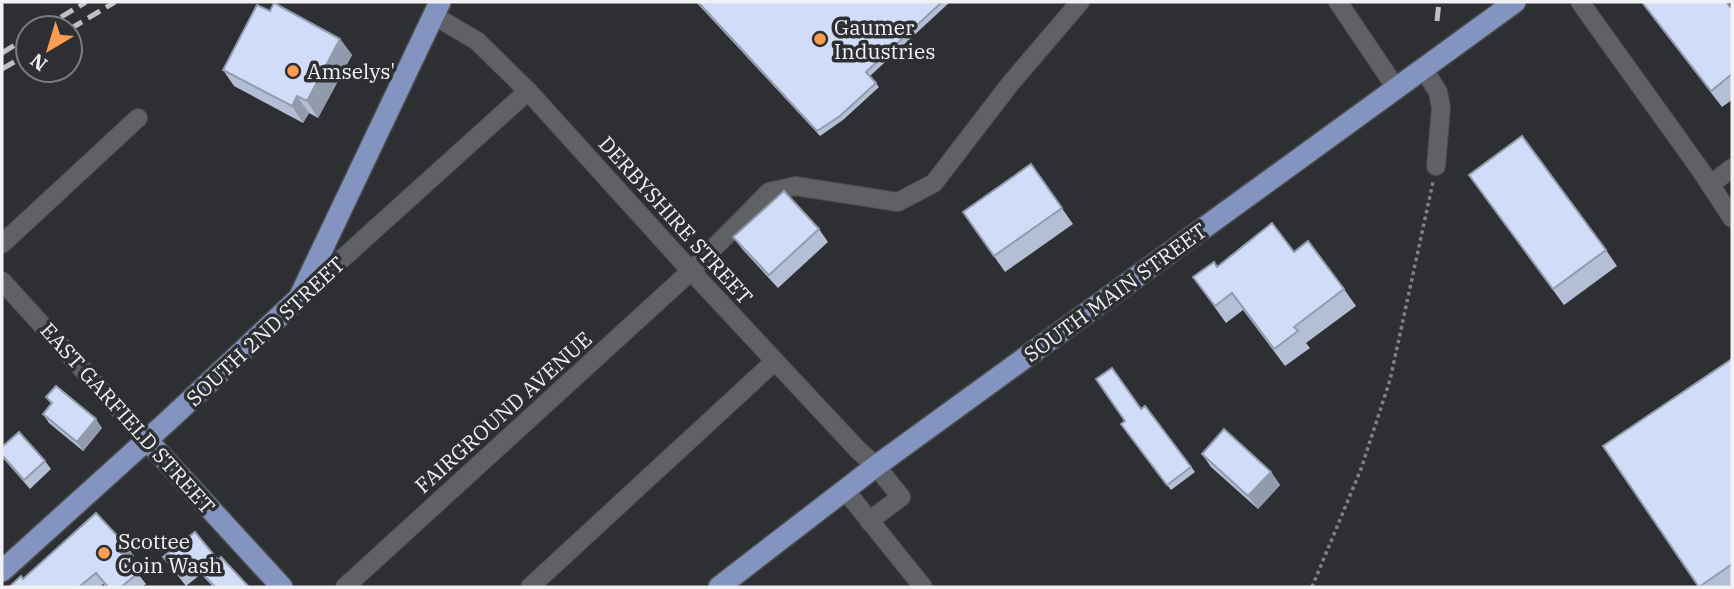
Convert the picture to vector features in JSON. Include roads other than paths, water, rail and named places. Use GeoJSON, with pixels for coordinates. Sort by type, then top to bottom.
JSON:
{"type":"FeatureCollection","features":[{"type":"Feature","properties":{"kind":"main road","name":"SOUTH MAIN STREET"},"geometry":{"type":"LineString","coordinates":[[719,587],[876,466],[1515,2]]}},
{"type":"Feature","properties":{"kind":"main road"},"geometry":{"type":"LineString","coordinates":[[299,298],[436,8]]}},
{"type":"Feature","properties":{"kind":"main road","name":"SOUTH 2ND STREET"},"geometry":{"type":"LineString","coordinates":[[2,571],[299,298]]}},
{"type":"Feature","properties":{"kind":"main road","name":"EAST GARFIELD STREET"},"geometry":{"type":"LineString","coordinates":[[147,440],[282,587]]}},
{"type":"Feature","properties":{"kind":"street","name":"FAIRGROUND AVENUE"},"geometry":{"type":"LineString","coordinates":[[345,587],[691,271],[769,192],[795,186],[898,202],[934,183],[1010,84],[1080,2]]}},
{"type":"Feature","properties":{"kind":"street"},"geometry":{"type":"LineString","coordinates":[[1338,2],[1396,88]]}},
{"type":"Feature","properties":{"kind":"street"},"geometry":{"type":"LineString","coordinates":[[1580,2],[1732,218]]}},
{"type":"Feature","properties":{"kind":"street","name":"DERBYSHIRE STREET"},"geometry":{"type":"LineString","coordinates":[[436,8],[477,41],[528,91],[691,271],[876,466],[901,497],[869,521]]}},
{"type":"Feature","properties":{"kind":"street"},"geometry":{"type":"LineString","coordinates":[[1423,68],[1441,99],[1436,166]]}},
{"type":"Feature","properties":{"kind":"street","name":"SOUTH 2ND STREET"},"geometry":{"type":"LineString","coordinates":[[299,298],[528,91]]}},
{"type":"Feature","properties":{"kind":"street"},"geometry":{"type":"LineString","coordinates":[[2,244],[138,118]]}},
{"type":"Feature","properties":{"kind":"street"},"geometry":{"type":"LineString","coordinates":[[1710,185],[1732,168]]}},
{"type":"Feature","properties":{"kind":"street","name":"EAST GARFIELD STREET"},"geometry":{"type":"LineString","coordinates":[[2,281],[147,440]]}},
{"type":"Feature","properties":{"kind":"street"},"geometry":{"type":"LineString","coordinates":[[530,587],[775,361]]}},
{"type":"Feature","properties":{"kind":"street"},"geometry":{"type":"LineString","coordinates":[[845,490],[923,587]]}},
{"type":"Feature","properties":{"kind":"railway"},"geometry":{"type":"LineString","coordinates":[[66,14],[86,2]]}},
{"type":"Feature","properties":{"kind":"railway"},"geometry":{"type":"LineString","coordinates":[[84,21],[115,2]]}},
{"type":"Feature","properties":{"kind":"railway"},"geometry":{"type":"LineString","coordinates":[[1437,21],[1439,2]]}},
{"type":"Feature","properties":{"kind":"railway"},"geometry":{"type":"LineString","coordinates":[[2,53],[14,46]]}},
{"type":"Feature","properties":{"kind":"railway"},"geometry":{"type":"LineString","coordinates":[[2,69],[14,62]]}},
{"type":"Feature","properties":{"kind":"place","name":"Gaumer Industries"},"geometry":{"type":"Point","coordinates":[820,39]}},
{"type":"Feature","properties":{"kind":"place","name":"Amselys'"},"geometry":{"type":"Point","coordinates":[293,71]}},
{"type":"Feature","properties":{"kind":"place","name":"Scottee Coin Wash"},"geometry":{"type":"Point","coordinates":[104,553]}}]}
